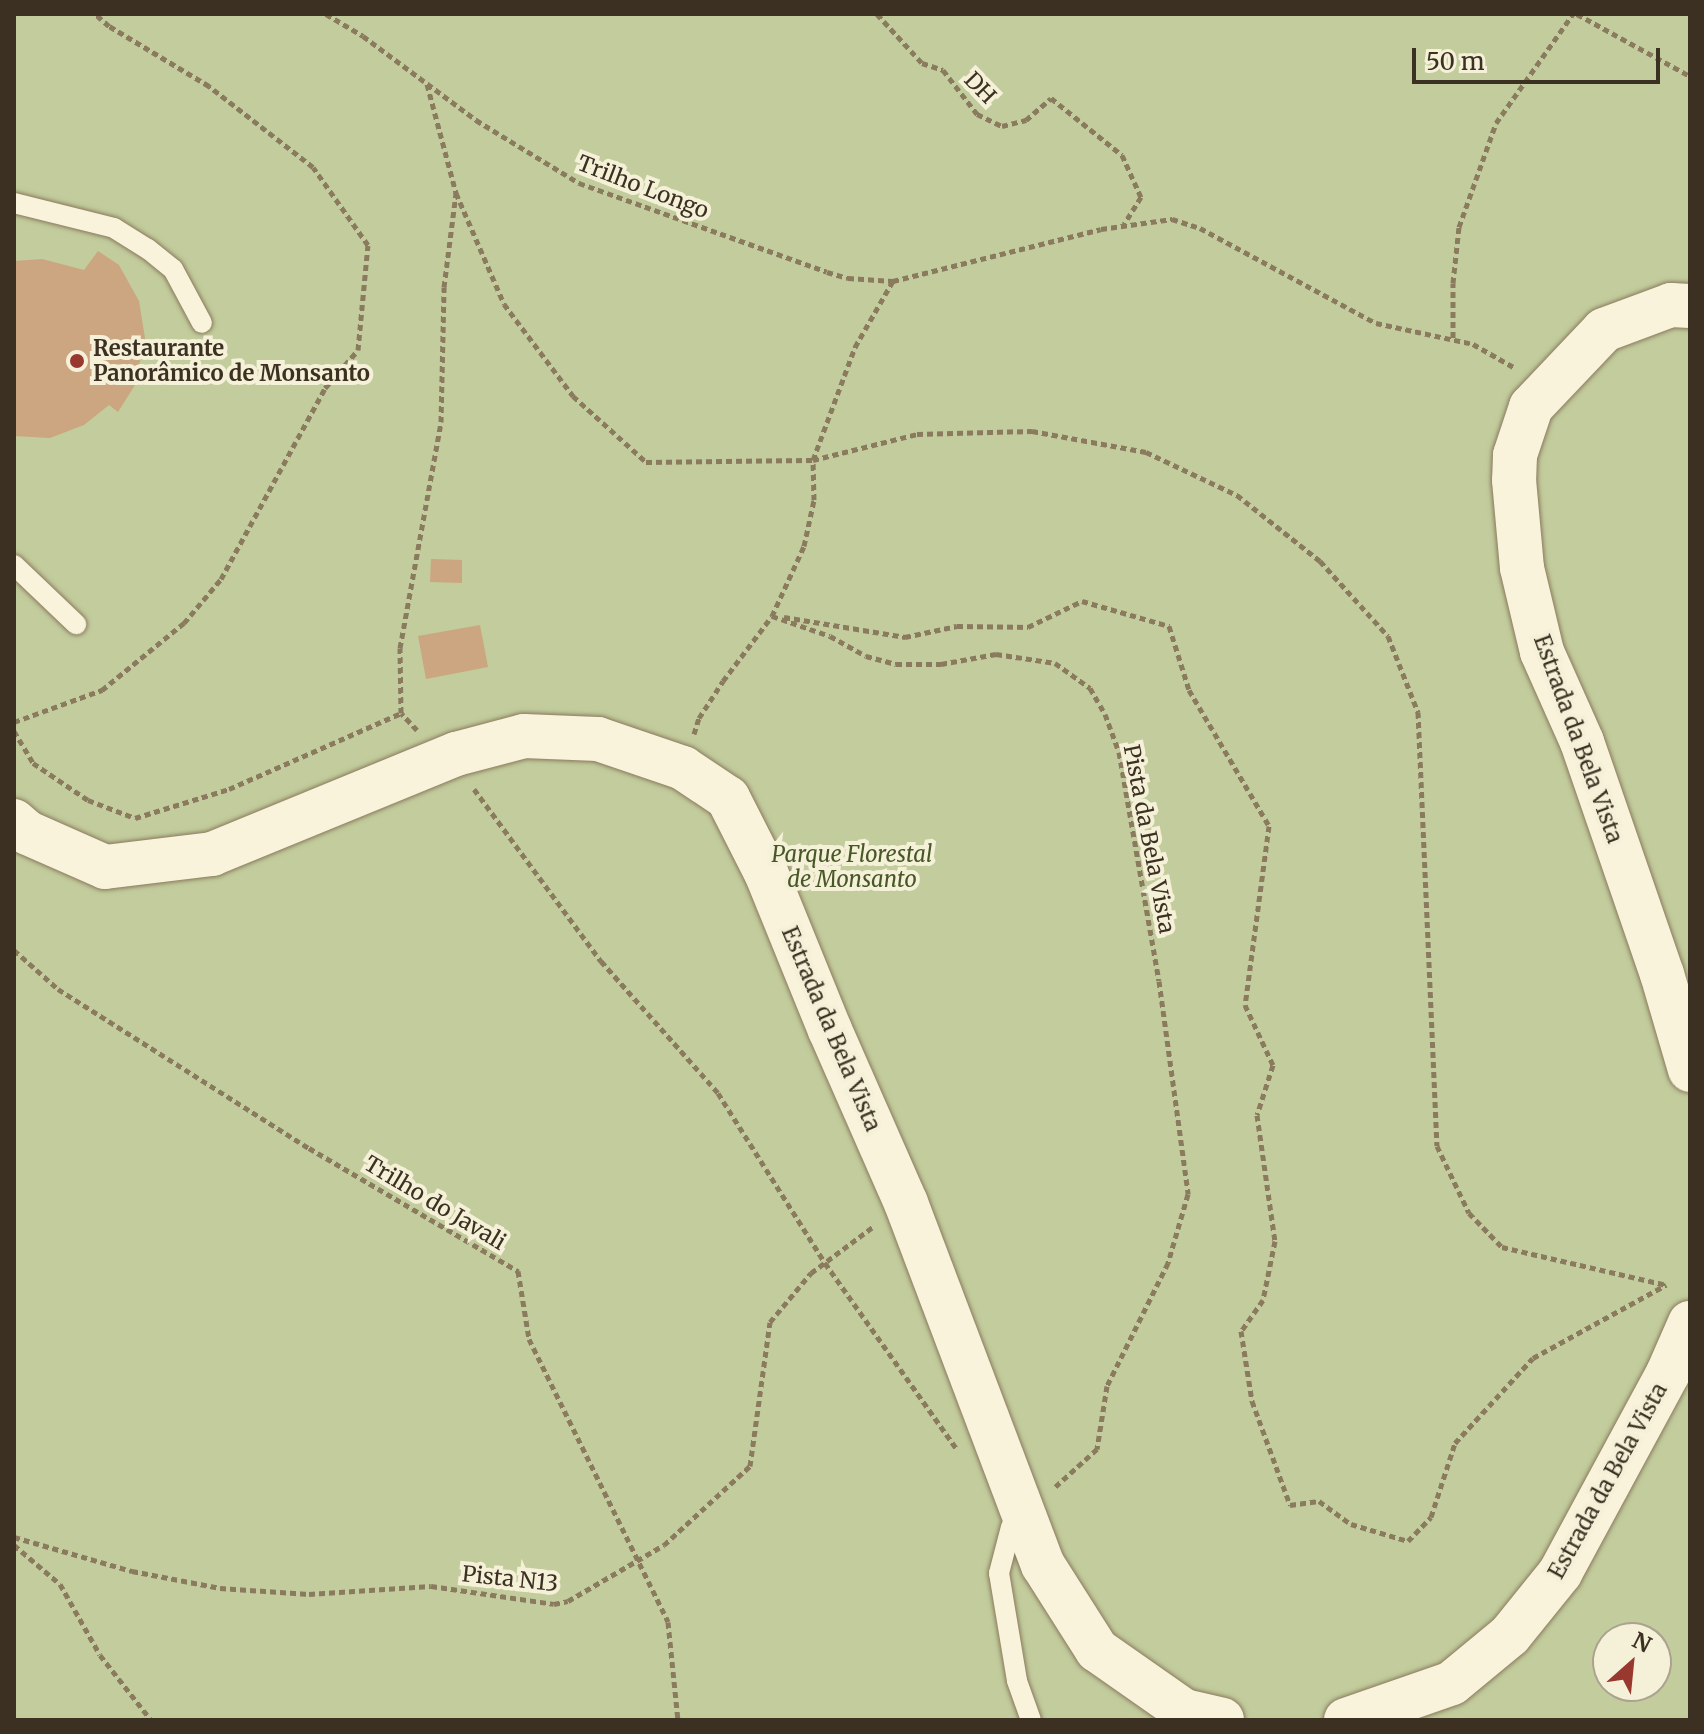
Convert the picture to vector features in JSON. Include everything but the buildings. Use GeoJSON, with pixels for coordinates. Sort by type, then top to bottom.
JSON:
{"type":"FeatureCollection","features":[{"type":"Feature","properties":{"kind":"street","name":"Estrada da Bela Vista"},"geometry":{"type":"LineString","coordinates":[[1690,306],[1671,305],[1604,330],[1541,394],[1521,428],[1514,480],[1522,568],[1542,652],[1582,742],[1662,974],[1690,1070]]}},
{"type":"Feature","properties":{"kind":"street","name":"Estrada da Bela Vista"},"geometry":{"type":"LineString","coordinates":[[14,821],[28,833],[105,867],[212,854],[456,768],[524,736],[598,739],[683,768],[728,798],[767,875],[830,1030],[906,1203],[1017,1521],[1097,1650],[1184,1711],[1222,1720]]}},
{"type":"Feature","properties":{"kind":"street","name":"Estrada da Bela Vista"},"geometry":{"type":"LineString","coordinates":[[1346,1720],[1452,1683],[1510,1635],[1560,1573],[1668,1373],[1684,1307]]}},
{"type":"Feature","properties":{"kind":"lane"},"geometry":{"type":"LineString","coordinates":[[14,203],[114,228],[148,249],[173,269],[202,323]]}},
{"type":"Feature","properties":{"kind":"lane"},"geometry":{"type":"LineString","coordinates":[[14,565],[76,624]]}},
{"type":"Feature","properties":{"kind":"lane"},"geometry":{"type":"LineString","coordinates":[[1017,1521],[999,1573],[1017,1681],[1031,1720]]}},
{"type":"Feature","properties":{"kind":"path"},"geometry":{"type":"LineString","coordinates":[[14,722],[102,690],[184,623],[221,579],[325,388],[358,350],[368,245],[313,167],[209,86],[109,26],[95,14]]}},
{"type":"Feature","properties":{"kind":"path","name":"Trilho Longo"},"geometry":{"type":"LineString","coordinates":[[326,14],[363,36],[476,120],[579,183],[827,272],[848,278],[893,281]]}},
{"type":"Feature","properties":{"kind":"path","name":"DH"},"geometry":{"type":"LineString","coordinates":[[877,14],[922,63],[943,70],[977,114],[1002,126],[1026,120],[1051,98],[1122,155],[1141,197],[1124,225]]}},
{"type":"Feature","properties":{"kind":"path"},"geometry":{"type":"LineString","coordinates":[[1453,338],[1453,283],[1459,227],[1496,123],[1575,14],[1690,76]]}},
{"type":"Feature","properties":{"kind":"path"},"geometry":{"type":"LineString","coordinates":[[427,84],[456,193],[504,304],[573,396],[646,462],[813,460],[917,434],[1018,431],[1146,452],[1237,495],[1320,561],[1388,636],[1418,712],[1437,1146],[1469,1213],[1502,1247],[1666,1285],[1684,1307]]}},
{"type":"Feature","properties":{"kind":"path"},"geometry":{"type":"LineString","coordinates":[[456,193],[444,287],[441,422],[400,648],[401,713],[456,768],[601,961],[718,1093],[825,1263],[958,1452]]}},
{"type":"Feature","properties":{"kind":"path"},"geometry":{"type":"LineString","coordinates":[[683,768],[699,718],[772,616],[804,546],[814,500],[813,460],[855,347],[893,281],[1124,225],[1159,220],[1185,222],[1376,323],[1414,333],[1453,338],[1502,358],[1541,394]]}},
{"type":"Feature","properties":{"kind":"path"},"geometry":{"type":"LineString","coordinates":[[772,616],[905,637],[957,626],[1028,627],[1082,601],[1169,626],[1189,690],[1269,826],[1245,1005],[1273,1065],[1257,1115],[1275,1241],[1263,1300],[1241,1331],[1252,1401],[1290,1505],[1319,1501],[1351,1524],[1408,1541],[1431,1517],[1455,1443],[1533,1358],[1666,1285]]}},
{"type":"Feature","properties":{"kind":"path","name":"Pista da Bela Vista"},"geometry":{"type":"LineString","coordinates":[[772,616],[830,636],[866,656],[896,664],[941,664],[996,654],[1055,663],[1090,688],[1105,714],[1119,752],[1159,981],[1188,1194],[1168,1263],[1107,1386],[1097,1449],[1017,1521]]}},
{"type":"Feature","properties":{"kind":"path"},"geometry":{"type":"LineString","coordinates":[[14,731],[33,763],[88,800],[135,818],[229,789],[401,713]]}},
{"type":"Feature","properties":{"kind":"path","name":"Trilho do Javali"},"geometry":{"type":"LineString","coordinates":[[14,950],[58,989],[84,1006],[309,1148],[518,1271],[529,1339],[668,1622],[678,1720]]}},
{"type":"Feature","properties":{"kind":"path","name":"Pista N13"},"geometry":{"type":"LineString","coordinates":[[14,1537],[132,1571],[220,1588],[309,1594],[431,1586],[554,1604],[585,1592],[664,1545],[750,1466],[770,1322],[790,1294],[880,1221]]}},
{"type":"Feature","properties":{"kind":"path"},"geometry":{"type":"LineString","coordinates":[[14,1545],[60,1584],[100,1655],[151,1720]]}},
{"type":"Feature","properties":{"kind":"green space","name":"Parque Florestal de Monsanto"},"geometry":{"type":"Polygon","coordinates":[[[14,14],[1690,14],[1690,1720],[14,1720],[14,14]]]}},
{"type":"Feature","properties":{"kind":"place","name":"Restaurante Panorâmico de Monsanto"},"geometry":{"type":"Point","coordinates":[77,361]}}]}
